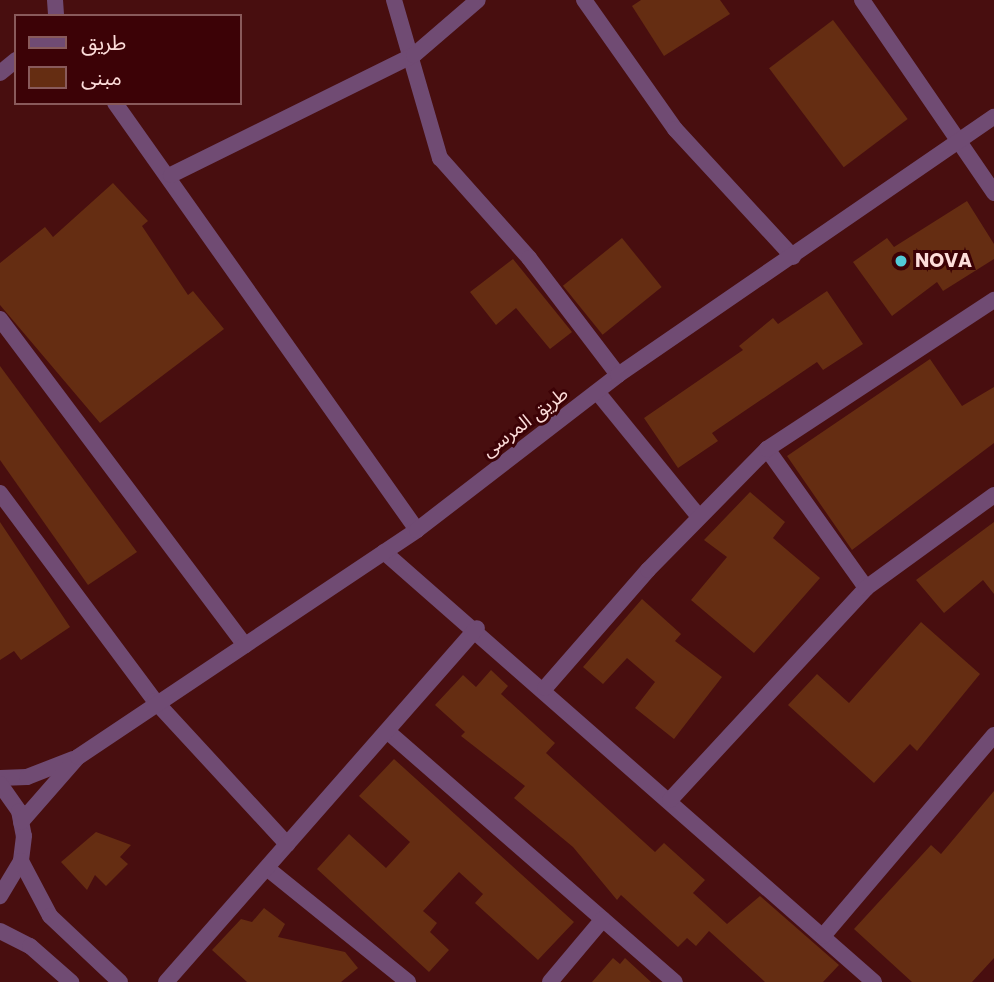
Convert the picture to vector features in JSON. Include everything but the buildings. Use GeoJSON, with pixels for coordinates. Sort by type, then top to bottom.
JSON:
{"type":"FeatureCollection","features":[{"type":"Feature","properties":{"kind":"street"},"geometry":{"type":"LineString","coordinates":[[394,0],[414,55],[440,158],[529,258],[618,375]]}},
{"type":"Feature","properties":{"kind":"street"},"geometry":{"type":"LineString","coordinates":[[171,175],[414,55],[478,0]]}},
{"type":"Feature","properties":{"kind":"street"},"geometry":{"type":"LineString","coordinates":[[584,0],[675,129],[793,257]]}},
{"type":"Feature","properties":{"kind":"street"},"geometry":{"type":"LineString","coordinates":[[862,0],[956,144],[994,193]]}},
{"type":"Feature","properties":{"kind":"street"},"geometry":{"type":"LineString","coordinates":[[0,73],[14,62]]}},
{"type":"Feature","properties":{"kind":"street"},"geometry":{"type":"LineString","coordinates":[[118,105],[171,175],[417,530]]}},
{"type":"Feature","properties":{"kind":"street","name":"طريق المرسى"},"geometry":{"type":"LineString","coordinates":[[21,822],[78,757],[155,701],[245,645],[417,530],[618,375],[994,117]]}},
{"type":"Feature","properties":{"kind":"street"},"geometry":{"type":"LineString","coordinates":[[545,688],[699,517],[767,449],[994,300]]}},
{"type":"Feature","properties":{"kind":"street"},"geometry":{"type":"LineString","coordinates":[[0,319],[245,645]]}},
{"type":"Feature","properties":{"kind":"street"},"geometry":{"type":"LineString","coordinates":[[598,393],[699,517]]}},
{"type":"Feature","properties":{"kind":"street"},"geometry":{"type":"LineString","coordinates":[[767,449],[866,588]]}},
{"type":"Feature","properties":{"kind":"street"},"geometry":{"type":"LineString","coordinates":[[0,493],[155,701],[287,844]]}},
{"type":"Feature","properties":{"kind":"street"},"geometry":{"type":"LineString","coordinates":[[670,800],[866,588],[994,495]]}},
{"type":"Feature","properties":{"kind":"street"},"geometry":{"type":"LineString","coordinates":[[384,552],[477,628],[874,982]]}},
{"type":"Feature","properties":{"kind":"street"},"geometry":{"type":"LineString","coordinates":[[166,982],[477,628]]}},
{"type":"Feature","properties":{"kind":"street"},"geometry":{"type":"LineString","coordinates":[[387,731],[675,982]]}},
{"type":"Feature","properties":{"kind":"street"},"geometry":{"type":"LineString","coordinates":[[822,936],[993,737]]}},
{"type":"Feature","properties":{"kind":"street","name":"طريق المرسى"},"geometry":{"type":"LineString","coordinates":[[0,778],[27,777],[78,757]]}},
{"type":"Feature","properties":{"kind":"street"},"geometry":{"type":"LineString","coordinates":[[0,784],[21,822],[21,861],[50,916],[120,982]]}},
{"type":"Feature","properties":{"kind":"street"},"geometry":{"type":"LineString","coordinates":[[0,896],[21,861]]}},
{"type":"Feature","properties":{"kind":"street"},"geometry":{"type":"LineString","coordinates":[[268,869],[408,982]]}},
{"type":"Feature","properties":{"kind":"street"},"geometry":{"type":"LineString","coordinates":[[550,982],[603,919]]}},
{"type":"Feature","properties":{"kind":"street"},"geometry":{"type":"LineString","coordinates":[[0,931],[30,946],[71,982]]}},
{"type":"Feature","properties":{"kind":"place","name":"NOVA"},"geometry":{"type":"Point","coordinates":[901,261]}}]}
